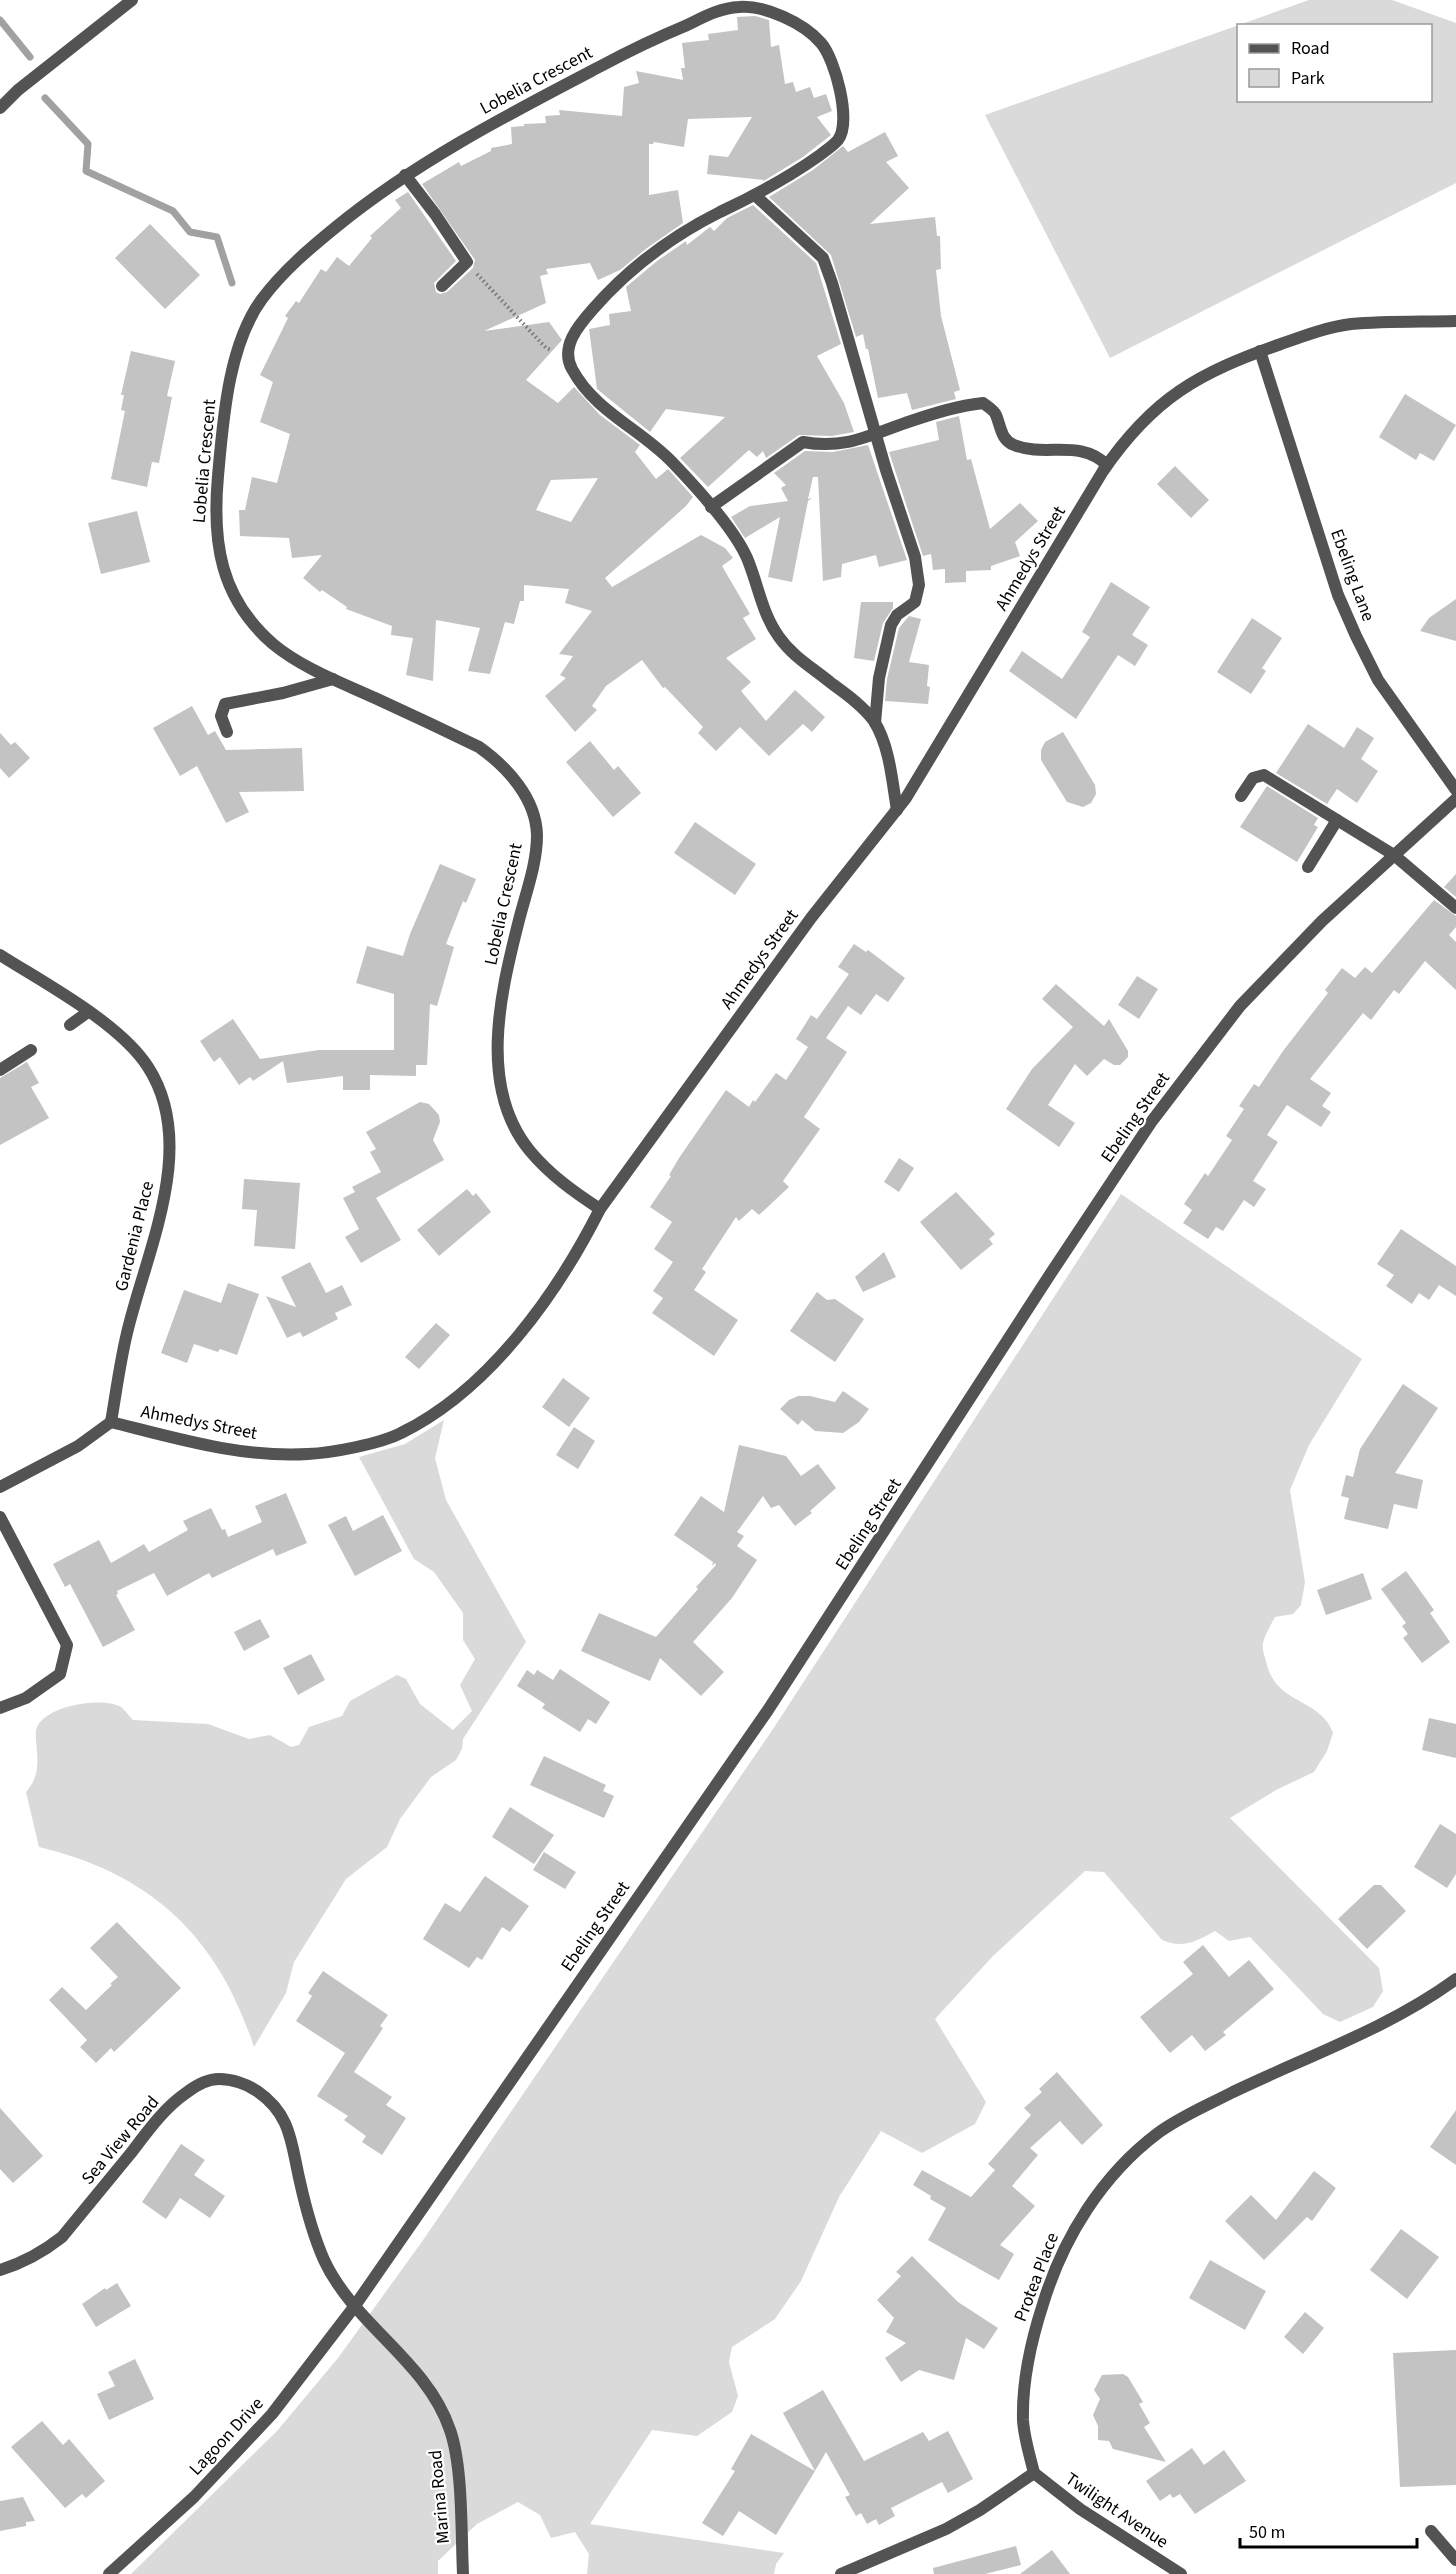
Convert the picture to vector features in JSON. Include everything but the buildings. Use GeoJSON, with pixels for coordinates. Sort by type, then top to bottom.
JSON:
{"type":"FeatureCollection","features":[{"type":"Feature","properties":{"kind":"street"},"geometry":{"type":"LineString","coordinates":[[0,108],[18,90],[132,0]]}},
{"type":"Feature","properties":{"kind":"street","name":"Lobelia Crescent"},"geometry":{"type":"LineString","coordinates":[[600,1209],[566,1186],[529,1150],[508,1110],[501,1086],[498,1062],[501,998],[530,880],[537,835],[523,792],[497,760],[479,747],[333,679],[292,657],[272,643],[241,607],[224,572],[216,540],[215,508],[224,418],[237,352],[251,316],[262,299],[306,252],[405,176],[477,133],[643,44],[718,11],[742,6],[767,10],[795,23],[824,45],[842,99],[845,122],[842,133],[835,144],[798,171],[756,196]]}},
{"type":"Feature","properties":{"kind":"street"},"geometry":{"type":"LineString","coordinates":[[405,176],[435,214],[467,262],[442,286]]}},
{"type":"Feature","properties":{"kind":"street"},"geometry":{"type":"LineString","coordinates":[[875,723],[879,678],[891,625],[897,615],[915,602],[919,585],[915,556],[886,470],[878,435],[823,258],[756,196],[716,214],[636,265],[610,289],[575,331],[570,340],[568,364],[599,404],[670,460],[711,507],[741,547],[749,562],[767,617],[792,653],[862,708],[875,723],[888,758],[897,810]]}},
{"type":"Feature","properties":{"kind":"street","name":"Ahmedys Street"},"geometry":{"type":"LineString","coordinates":[[111,1422],[204,1445],[265,1453],[309,1454],[358,1446],[399,1434],[429,1416],[474,1382],[527,1325],[583,1243],[600,1209],[811,918],[897,810],[939,748],[1107,465],[1129,437],[1160,404],[1184,386],[1225,365],[1260,351],[1322,330],[1350,324],[1456,321]]}},
{"type":"Feature","properties":{"kind":"street","name":"Ebeling Lane"},"geometry":{"type":"LineString","coordinates":[[1260,351],[1338,595],[1356,636],[1378,680],[1456,790]]}},
{"type":"Feature","properties":{"kind":"street"},"geometry":{"type":"LineString","coordinates":[[711,507],[803,442],[836,445],[878,435],[953,407],[982,403],[996,414],[1003,437],[1012,445],[1028,449],[1064,449],[1096,454],[1107,465]]}},
{"type":"Feature","properties":{"kind":"street"},"geometry":{"type":"LineString","coordinates":[[227,732],[221,716],[225,704],[284,693],[333,679]]}},
{"type":"Feature","properties":{"kind":"street"},"geometry":{"type":"LineString","coordinates":[[1241,796],[1253,778],[1264,776],[1394,855],[1456,908]]}},
{"type":"Feature","properties":{"kind":"street","name":"Ebeling Street"},"geometry":{"type":"LineString","coordinates":[[354,2307],[768,1710],[1152,1121],[1240,1006],[1322,921],[1456,799]]}},
{"type":"Feature","properties":{"kind":"street"},"geometry":{"type":"LineString","coordinates":[[1308,867],[1337,820]]}},
{"type":"Feature","properties":{"kind":"street","name":"Gardenia Place"},"geometry":{"type":"LineString","coordinates":[[0,955],[88,1012],[128,1044],[148,1067],[160,1092],[166,1119],[169,1154],[167,1189],[127,1332],[111,1422]]}},
{"type":"Feature","properties":{"kind":"street"},"geometry":{"type":"LineString","coordinates":[[70,1025],[88,1012]]}},
{"type":"Feature","properties":{"kind":"street"},"geometry":{"type":"LineString","coordinates":[[0,1070],[31,1050]]}},
{"type":"Feature","properties":{"kind":"street"},"geometry":{"type":"LineString","coordinates":[[0,1487],[78,1446],[111,1422]]}},
{"type":"Feature","properties":{"kind":"street"},"geometry":{"type":"LineString","coordinates":[[0,1517],[67,1646],[60,1674],[26,1698],[0,1708]]}},
{"type":"Feature","properties":{"kind":"street","name":"Protea Place"},"geometry":{"type":"LineString","coordinates":[[1034,2473],[1023,2420],[1026,2373],[1034,2332],[1066,2241],[1096,2197],[1131,2157],[1158,2133],[1191,2113],[1394,2018],[1425,2002],[1456,1980]]}},
{"type":"Feature","properties":{"kind":"street","name":"Sea View Road"},"geometry":{"type":"LineString","coordinates":[[0,2270],[40,2252],[62,2236],[156,2121],[185,2093],[203,2083],[219,2079],[252,2088],[271,2101],[284,2119],[311,2227],[325,2262],[354,2307]]}},
{"type":"Feature","properties":{"kind":"street","name":"Lagoon Drive"},"geometry":{"type":"LineString","coordinates":[[109,2574],[194,2497],[272,2414],[354,2307]]}},
{"type":"Feature","properties":{"kind":"street","name":"Marina Road"},"geometry":{"type":"LineString","coordinates":[[354,2307],[420,2377],[450,2429],[459,2496],[463,2574]]}},
{"type":"Feature","properties":{"kind":"street"},"geometry":{"type":"LineString","coordinates":[[841,2574],[946,2529],[980,2510],[1034,2473]]}},
{"type":"Feature","properties":{"kind":"street","name":"Twilight Avenue"},"geometry":{"type":"LineString","coordinates":[[1034,2473],[1080,2509],[1181,2574]]}},
{"type":"Feature","properties":{"kind":"street"},"geometry":{"type":"LineString","coordinates":[[1431,2531],[1456,2560]]}},
{"type":"Feature","properties":{"kind":"path"},"geometry":{"type":"LineString","coordinates":[[467,262],[546,348],[568,358]]}},
{"type":"Feature","properties":{"kind":"green space"},"geometry":{"type":"Polygon","coordinates":[[[1309,0],[1392,0],[1456,23],[1456,183],[1110,358],[985,115],[1237,26],[1237,102],[1432,102],[1432,24],[1241,24],[1309,0]]]}},
{"type":"Feature","properties":{"kind":"green space"},"geometry":{"type":"Polygon","coordinates":[[[1121,1194],[1362,1359],[1309,1445],[1290,1490],[1305,1582],[1301,1605],[1293,1614],[1275,1617],[1263,1645],[1271,1676],[1278,1686],[1318,1713],[1327,1721],[1333,1733],[1327,1751],[1314,1772],[1276,1790],[1230,1818],[1379,1968],[1383,1991],[1373,2007],[1340,2022],[1323,2014],[1250,1937],[1229,1941],[1215,1931],[1196,1941],[1183,1944],[1162,1940],[1104,1872],[1085,1871],[993,1956],[935,2019],[986,2102],[975,2124],[922,2153],[881,2131],[839,2197],[801,2281],[775,2319],[732,2347],[729,2362],[738,2396],[732,2412],[697,2436],[652,2430],[590,2524],[784,2553],[776,2564],[774,2574],[587,2574],[589,2554],[575,2532],[551,2538],[540,2515],[518,2502],[477,2524],[438,2561],[438,2574],[131,2574],[277,2431],[338,2358],[421,2243],[773,1729],[1121,1194]]]}},
{"type":"Feature","properties":{"kind":"green space"},"geometry":{"type":"Polygon","coordinates":[[[444,1420],[435,1458],[446,1500],[526,1642],[463,1739],[462,1749],[456,1760],[431,1777],[400,1819],[387,1847],[346,1879],[294,1962],[286,1993],[254,2047],[239,2008],[221,1973],[200,1942],[175,1916],[147,1893],[115,1874],[79,1859],[39,1847],[26,1792],[34,1780],[37,1768],[36,1729],[51,1713],[75,1705],[101,1703],[121,1707],[133,1720],[208,1724],[249,1739],[270,1735],[291,1747],[299,1745],[309,1727],[342,1716],[350,1701],[397,1675],[406,1679],[420,1704],[453,1730],[472,1711],[460,1685],[475,1659],[463,1640],[463,1613],[434,1572],[414,1559],[359,1457],[405,1444],[444,1420]]]}},
{"type":"Feature","properties":{"kind":"waterway"},"geometry":{"type":"LineString","coordinates":[[0,20],[30,57]]}},
{"type":"Feature","properties":{"kind":"waterway"},"geometry":{"type":"LineString","coordinates":[[45,98],[88,144],[86,171],[173,211],[190,232],[217,237],[232,283]]}}]}
